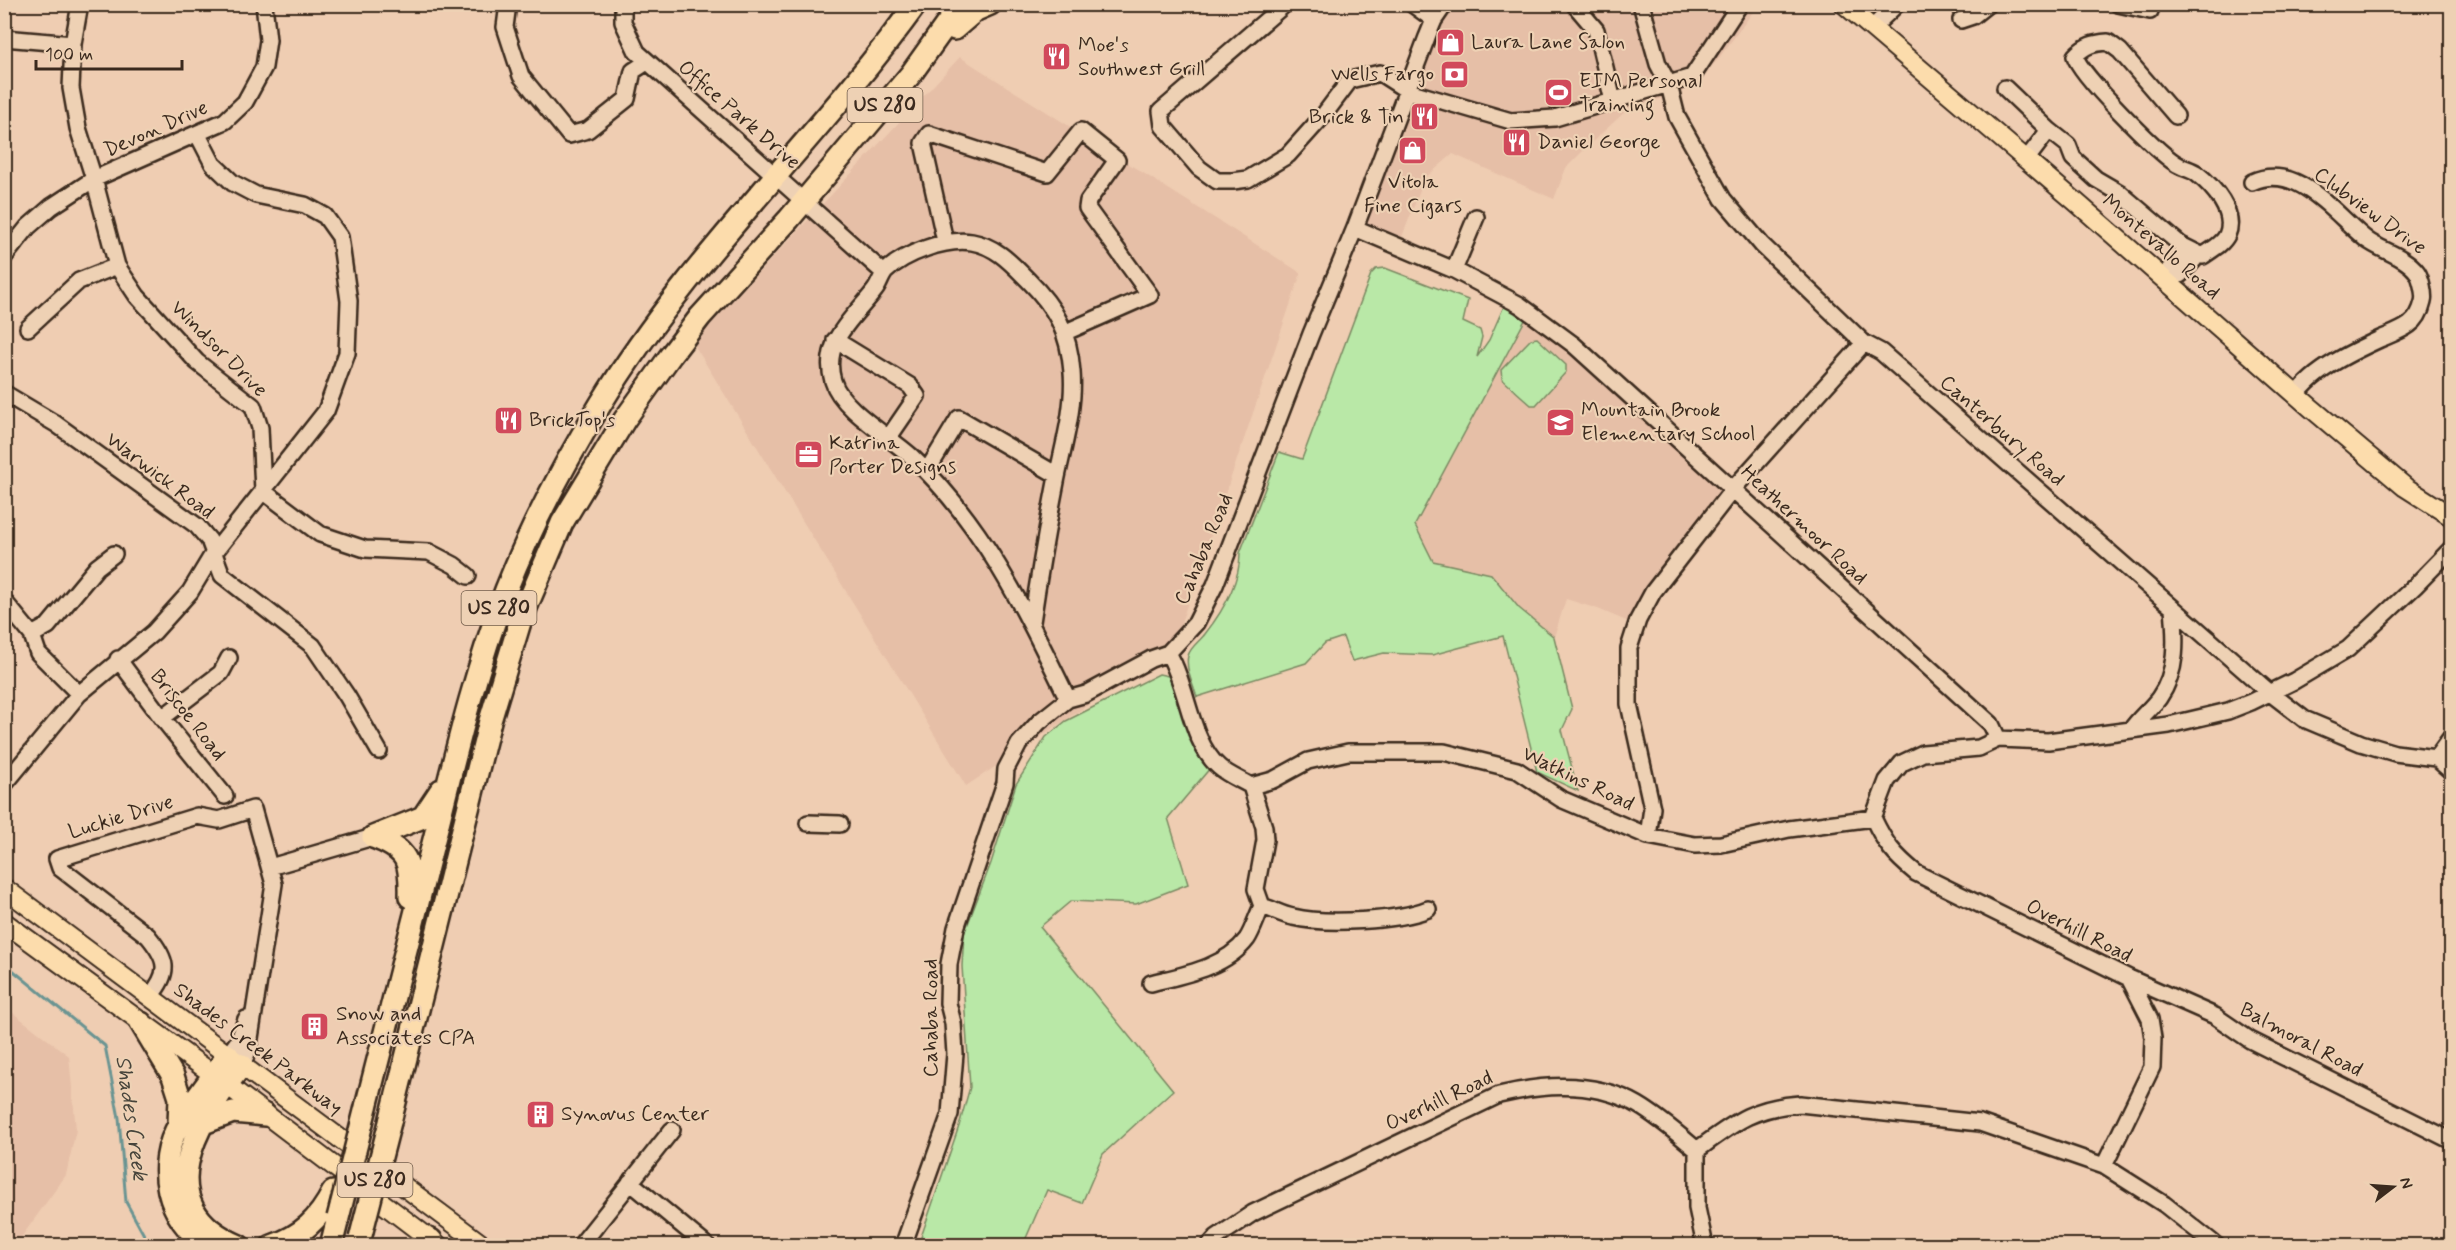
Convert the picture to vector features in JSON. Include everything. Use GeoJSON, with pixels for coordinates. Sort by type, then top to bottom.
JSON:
{"type":"FeatureCollection","features":[{"type":"Feature","properties":{"kind":"highway","name":"US 280"},"geometry":{"type":"LineString","coordinates":[[331,1245],[381,1000],[400,969],[451,772],[494,624],[515,569],[546,500],[600,405],[650,327],[775,175],[867,70],[916,4]]}},
{"type":"Feature","properties":{"kind":"highway"},"geometry":{"type":"LineString","coordinates":[[932,46],[949,4]]}},
{"type":"Feature","properties":{"kind":"highway","name":"US 280"},"geometry":{"type":"LineString","coordinates":[[359,1242],[490,722],[520,622],[548,556],[583,486],[625,419],[700,317],[890,99],[932,46],[961,4]]}},
{"type":"Feature","properties":{"kind":"highway"},"geometry":{"type":"LineString","coordinates":[[932,46],[976,10],[990,4]]}},
{"type":"Feature","properties":{"kind":"highway"},"geometry":{"type":"LineString","coordinates":[[373,837],[423,817],[451,772]]}},
{"type":"Feature","properties":{"kind":"highway"},"geometry":{"type":"LineString","coordinates":[[373,837],[401,851],[408,860],[411,871],[409,934]]}},
{"type":"Feature","properties":{"kind":"highway"},"geometry":{"type":"LineString","coordinates":[[141,1023],[173,1076],[180,1098],[179,1125]]}},
{"type":"Feature","properties":{"kind":"highway"},"geometry":{"type":"LineString","coordinates":[[235,1060],[179,1125],[170,1146],[166,1173],[170,1198],[182,1223],[211,1239],[239,1245]]}},
{"type":"Feature","properties":{"kind":"highway"},"geometry":{"type":"LineString","coordinates":[[211,1239],[192,1206],[187,1189],[188,1157],[220,1080]]}},
{"type":"Feature","properties":{"kind":"highway"},"geometry":{"type":"LineString","coordinates":[[272,1245],[290,1239],[316,1220],[333,1192],[361,1103]]}},
{"type":"Feature","properties":{"kind":"highway"},"geometry":{"type":"LineString","coordinates":[[201,1124],[233,1112],[265,1115]]}},
{"type":"Feature","properties":{"kind":"main road","name":"Montevallo Road"},"geometry":{"type":"LineString","coordinates":[[1845,4],[2026,160],[2170,279],[2297,395],[2405,487],[2451,517]]}},
{"type":"Feature","properties":{"kind":"main road","name":"Shades Creek Parkway"},"geometry":{"type":"LineString","coordinates":[[4,888],[484,1245]]}},
{"type":"Feature","properties":{"kind":"main road"},"geometry":{"type":"LineString","coordinates":[[4,922],[220,1080],[435,1244]]}},
{"type":"Feature","properties":{"kind":"street","name":"Windsor Drive"},"geometry":{"type":"LineString","coordinates":[[80,4],[73,44],[73,98],[78,128],[117,266],[137,296],[197,362],[253,406],[260,428],[262,491]]}},
{"type":"Feature","properties":{"kind":"street","name":"Devon Drive"},"geometry":{"type":"LineString","coordinates":[[4,257],[28,227],[51,207],[94,179],[198,135],[225,121],[245,102],[264,68],[268,40],[264,4]]}},
{"type":"Feature","properties":{"kind":"street","name":"Office Park Drive"},"geometry":{"type":"LineString","coordinates":[[508,4],[505,27],[520,76],[569,135],[588,130],[627,99],[633,71],[647,62]]}},
{"type":"Feature","properties":{"kind":"street","name":"Office Park Drive"},"geometry":{"type":"LineString","coordinates":[[623,4],[623,22],[637,52],[884,273]]}},
{"type":"Feature","properties":{"kind":"street"},"geometry":{"type":"LineString","coordinates":[[1285,4],[1161,111],[1163,126],[1199,168],[1217,181],[1233,182],[1248,178],[1288,155],[1323,116],[1350,80],[1380,73],[1408,91],[1511,121],[1555,118],[1669,85],[1692,77],[1740,4]]}},
{"type":"Feature","properties":{"kind":"street"},"geometry":{"type":"LineString","coordinates":[[1412,4],[1434,20]]}},
{"type":"Feature","properties":{"kind":"street","name":"Cahaba Road"},"geometry":{"type":"LineString","coordinates":[[903,1245],[950,1114],[955,1054],[953,1023],[948,1003],[949,964],[956,928],[1005,783],[1006,769],[1019,744],[1039,722],[1068,699],[1086,694],[1151,659],[1172,660],[1196,623],[1215,585],[1434,20],[1445,4]]}},
{"type":"Feature","properties":{"kind":"street"},"geometry":{"type":"LineString","coordinates":[[1574,4],[1596,30],[1613,101]]}},
{"type":"Feature","properties":{"kind":"street","name":"Canterbury Road"},"geometry":{"type":"LineString","coordinates":[[1641,4],[1658,64],[1669,85],[1677,117],[1723,199],[1762,244],[1864,343],[1881,352],[2173,609],[2269,692],[2304,719],[2361,743],[2395,753],[2436,758]]}},
{"type":"Feature","properties":{"kind":"street"},"geometry":{"type":"LineString","coordinates":[[1872,28],[1897,4]]}},
{"type":"Feature","properties":{"kind":"street"},"geometry":{"type":"LineString","coordinates":[[1961,20],[1973,16],[1989,4]]}},
{"type":"Feature","properties":{"kind":"street"},"geometry":{"type":"LineString","coordinates":[[2118,4],[2150,10]]}},
{"type":"Feature","properties":{"kind":"street"},"geometry":{"type":"LineString","coordinates":[[4,38],[73,44]]}},
{"type":"Feature","properties":{"kind":"street"},"geometry":{"type":"LineString","coordinates":[[2005,88],[2068,145],[2073,158],[2096,179],[2120,193],[2191,251],[2203,256],[2227,236],[2230,220],[2222,200],[2196,173],[2176,164],[2147,138],[2099,90],[2077,64],[2075,56],[2081,49],[2093,43],[2109,42],[2120,51],[2176,116]]}},
{"type":"Feature","properties":{"kind":"street"},"geometry":{"type":"LineString","coordinates":[[2026,160],[2049,130]]}},
{"type":"Feature","properties":{"kind":"street"},"geometry":{"type":"LineString","coordinates":[[945,241],[923,143],[929,134],[1047,172],[1081,131],[1117,160],[1088,201],[1087,208],[1150,296],[1066,332]]}},
{"type":"Feature","properties":{"kind":"street"},"geometry":{"type":"LineString","coordinates":[[4,785],[80,693],[118,659],[154,632],[190,592],[213,554],[326,411],[346,353],[349,301],[340,237],[325,216],[305,205],[256,195],[233,183],[213,164],[198,135]]}},
{"type":"Feature","properties":{"kind":"street","name":"Clubview Drive"},"geometry":{"type":"LineString","coordinates":[[2252,182],[2263,177],[2275,176],[2308,187],[2368,240],[2412,266],[2419,274],[2424,300],[2417,318],[2408,326],[2349,353],[2303,386],[2297,395]]}},
{"type":"Feature","properties":{"kind":"street"},"geometry":{"type":"LineString","coordinates":[[1454,270],[1476,217]]}},
{"type":"Feature","properties":{"kind":"street","name":"Heathermoor Road"},"geometry":{"type":"LineString","coordinates":[[1355,228],[1454,270],[1520,305],[1574,345],[1991,724],[1998,739]]}},
{"type":"Feature","properties":{"kind":"street"},"geometry":{"type":"LineString","coordinates":[[1032,622],[1069,414],[1072,374],[1066,332],[1044,296],[1002,254],[974,242],[945,241],[927,247],[884,273],[877,289],[849,319],[835,340],[831,358],[832,377],[837,392],[847,405],[890,437],[927,471],[968,517],[1032,622],[1068,699]]}},
{"type":"Feature","properties":{"kind":"street"},"geometry":{"type":"LineString","coordinates":[[2170,279],[2170,268],[2183,253],[2191,251]]}},
{"type":"Feature","properties":{"kind":"street"},"geometry":{"type":"LineString","coordinates":[[28,328],[79,281],[117,266]]}},
{"type":"Feature","properties":{"kind":"street"},"geometry":{"type":"LineString","coordinates":[[835,340],[910,386],[917,396],[890,437]]}},
{"type":"Feature","properties":{"kind":"street"},"geometry":{"type":"LineString","coordinates":[[1648,836],[1652,808],[1629,704],[1629,648],[1638,620],[1653,592],[1733,489],[1864,343]]}},
{"type":"Feature","properties":{"kind":"street","name":"Warwick Road"},"geometry":{"type":"LineString","coordinates":[[4,393],[56,424],[197,526],[209,540],[222,575],[313,646],[347,696],[379,751]]}},
{"type":"Feature","properties":{"kind":"street"},"geometry":{"type":"LineString","coordinates":[[927,471],[959,418],[1057,475]]}},
{"type":"Feature","properties":{"kind":"street"},"geometry":{"type":"LineString","coordinates":[[262,491],[320,534],[365,549],[429,552],[454,565],[468,576]]}},
{"type":"Feature","properties":{"kind":"street"},"geometry":{"type":"LineString","coordinates":[[1873,818],[1887,781],[1902,764],[1923,753],[1979,748],[1998,739],[2048,741],[2199,719],[2228,711],[2294,681],[2348,649],[2415,586],[2451,548]]}},
{"type":"Feature","properties":{"kind":"street"},"geometry":{"type":"LineString","coordinates":[[32,635],[48,626],[97,567],[114,554]]}},
{"type":"Feature","properties":{"kind":"street"},"geometry":{"type":"LineString","coordinates":[[4,601],[32,635],[38,652],[80,693]]}},
{"type":"Feature","properties":{"kind":"street"},"geometry":{"type":"LineString","coordinates":[[2131,730],[2158,699],[2168,682],[2174,665],[2176,642],[2173,609]]}},
{"type":"Feature","properties":{"kind":"street"},"geometry":{"type":"LineString","coordinates":[[162,718],[220,673],[229,657]]}},
{"type":"Feature","properties":{"kind":"street","name":"Briscoe Road"},"geometry":{"type":"LineString","coordinates":[[118,659],[225,796]]}},
{"type":"Feature","properties":{"kind":"street"},"geometry":{"type":"LineString","coordinates":[[1151,983],[1201,970],[1234,953],[1247,939],[1262,906],[1256,889],[1265,833],[1251,786],[1218,766],[1200,740],[1172,660]]}},
{"type":"Feature","properties":{"kind":"street"},"geometry":{"type":"LineString","coordinates":[[2451,736],[2436,758],[2451,772]]}},
{"type":"Feature","properties":{"kind":"street","name":"Watkins Road"},"geometry":{"type":"LineString","coordinates":[[1251,786],[1273,780],[1308,761],[1348,752],[1444,752],[1517,770],[1561,799],[1648,836],[1695,845],[1721,844],[1789,829],[1873,818]]}},
{"type":"Feature","properties":{"kind":"street","name":"Luckie Drive"},"geometry":{"type":"LineString","coordinates":[[150,996],[160,985],[165,962],[159,950],[148,936],[60,868],[57,859],[197,816],[219,820],[253,809],[274,884],[256,991],[239,1040],[235,1060]]}},
{"type":"Feature","properties":{"kind":"street","name":"Overhill Road"},"geometry":{"type":"LineString","coordinates":[[1873,818],[1887,847],[1916,873],[2129,978],[2150,1019],[2153,1038],[2152,1067],[2104,1166]]}},
{"type":"Feature","properties":{"kind":"street"},"geometry":{"type":"LineString","coordinates":[[808,823],[840,825]]}},
{"type":"Feature","properties":{"kind":"street"},"geometry":{"type":"LineString","coordinates":[[270,867],[373,837]]}},
{"type":"Feature","properties":{"kind":"street"},"geometry":{"type":"LineString","coordinates":[[1262,906],[1293,918],[1335,921],[1412,915],[1428,909]]}},
{"type":"Feature","properties":{"kind":"street","name":"Balmoral Road"},"geometry":{"type":"LineString","coordinates":[[2129,978],[2215,1016],[2250,1040],[2451,1141]]}},
{"type":"Feature","properties":{"kind":"street","name":"Overhill Road"},"geometry":{"type":"LineString","coordinates":[[1209,1245],[1253,1213],[1499,1095],[1531,1087],[1561,1085],[1601,1091],[1636,1104],[1664,1122],[1697,1150]]}},
{"type":"Feature","properties":{"kind":"street"},"geometry":{"type":"LineString","coordinates":[[1704,1245],[1697,1208],[1697,1150],[1742,1118],[1774,1106],[1800,1104],[1980,1124],[2104,1166],[2164,1204],[2217,1245]]}},
{"type":"Feature","properties":{"kind":"street"},"geometry":{"type":"LineString","coordinates":[[580,1245],[672,1130]]}},
{"type":"Feature","properties":{"kind":"street"},"geometry":{"type":"LineString","coordinates":[[630,1182],[707,1245]]}},
{"type":"Feature","properties":{"kind":"shaded area"},"geometry":{"type":"Polygon","coordinates":[[[1445,5],[1758,5],[1716,62],[1683,91],[1626,111],[1591,143],[1566,168],[1554,199],[1453,154],[1425,178],[1398,247],[1355,228],[1445,5]]]}},
{"type":"Feature","properties":{"kind":"shaded area"},"geometry":{"type":"Polygon","coordinates":[[[960,57],[1301,273],[1172,649],[966,786],[693,343],[960,57]]]}},
{"type":"Feature","properties":{"kind":"shaded area","name":"Mountain Brook Elementary School"},"geometry":{"type":"Polygon","coordinates":[[[1525,320],[1578,360],[1722,485],[1720,498],[1663,564],[1637,607],[1631,623],[1566,599],[1554,637],[1519,608],[1491,574],[1433,561],[1415,525],[1525,320]]]}},
{"type":"Feature","properties":{"kind":"shaded area"},"geometry":{"type":"Polygon","coordinates":[[[4,1006],[69,1056],[76,1130],[66,1175],[15,1246],[4,1245],[4,1006]]]}},
{"type":"Feature","properties":{"kind":"green space"},"geometry":{"type":"Polygon","coordinates":[[[1385,268],[1468,300],[1463,322],[1480,330],[1482,337],[1477,357],[1489,340],[1504,306],[1525,320],[1415,525],[1433,561],[1491,574],[1519,608],[1554,637],[1572,709],[1562,730],[1578,791],[1537,772],[1503,636],[1432,655],[1384,653],[1352,661],[1343,637],[1325,643],[1306,663],[1197,697],[1188,671],[1189,653],[1212,625],[1234,585],[1240,553],[1279,452],[1302,459],[1371,274],[1376,269],[1385,268]]]}},
{"type":"Feature","properties":{"kind":"green space"},"geometry":{"type":"Polygon","coordinates":[[[1537,338],[1566,365],[1566,372],[1536,405],[1531,405],[1502,379],[1501,370],[1531,339],[1537,338]]]}},
{"type":"Feature","properties":{"kind":"green space"},"geometry":{"type":"Polygon","coordinates":[[[1159,674],[1173,677],[1211,767],[1168,818],[1188,884],[1136,904],[1071,901],[1040,927],[1173,1090],[1103,1154],[1082,1203],[1047,1190],[1023,1245],[918,1246],[970,1087],[962,966],[964,934],[991,863],[1016,784],[1046,737],[1066,721],[1159,674]]]}},
{"type":"Feature","properties":{"kind":"waterway","name":"Shades Creek"},"geometry":{"type":"LineString","coordinates":[[4,963],[105,1046],[119,1118],[126,1202],[150,1246]]}},
{"type":"Feature","properties":{"kind":"place","name":"Laura Lane Salon"},"geometry":{"type":"Point","coordinates":[1450,42]}},
{"type":"Feature","properties":{"kind":"place","name":"Moe's Southwest Grill"},"geometry":{"type":"Point","coordinates":[1057,57]}},
{"type":"Feature","properties":{"kind":"place","name":"Wells Fargo"},"geometry":{"type":"Point","coordinates":[1455,74]}},
{"type":"Feature","properties":{"kind":"place","name":"EIM Personal Training"},"geometry":{"type":"Point","coordinates":[1558,93]}},
{"type":"Feature","properties":{"kind":"place","name":"Brick & Tin"},"geometry":{"type":"Point","coordinates":[1425,117]}},
{"type":"Feature","properties":{"kind":"place","name":"Daniel George"},"geometry":{"type":"Point","coordinates":[1516,142]}},
{"type":"Feature","properties":{"kind":"place","name":"Vitola Fine Cigars"},"geometry":{"type":"Point","coordinates":[1413,151]}},
{"type":"Feature","properties":{"kind":"place","name":"BrickTop's"},"geometry":{"type":"Point","coordinates":[508,420]}},
{"type":"Feature","properties":{"kind":"place","name":"Mountain Brook Elementary School"},"geometry":{"type":"Point","coordinates":[1560,422]}},
{"type":"Feature","properties":{"kind":"place","name":"Katrina Porter Designs"},"geometry":{"type":"Point","coordinates":[808,455]}},
{"type":"Feature","properties":{"kind":"place","name":"Snow and Associates CPA"},"geometry":{"type":"Point","coordinates":[315,1026]}},
{"type":"Feature","properties":{"kind":"place","name":"Synovus Center"},"geometry":{"type":"Point","coordinates":[540,1114]}}]}
